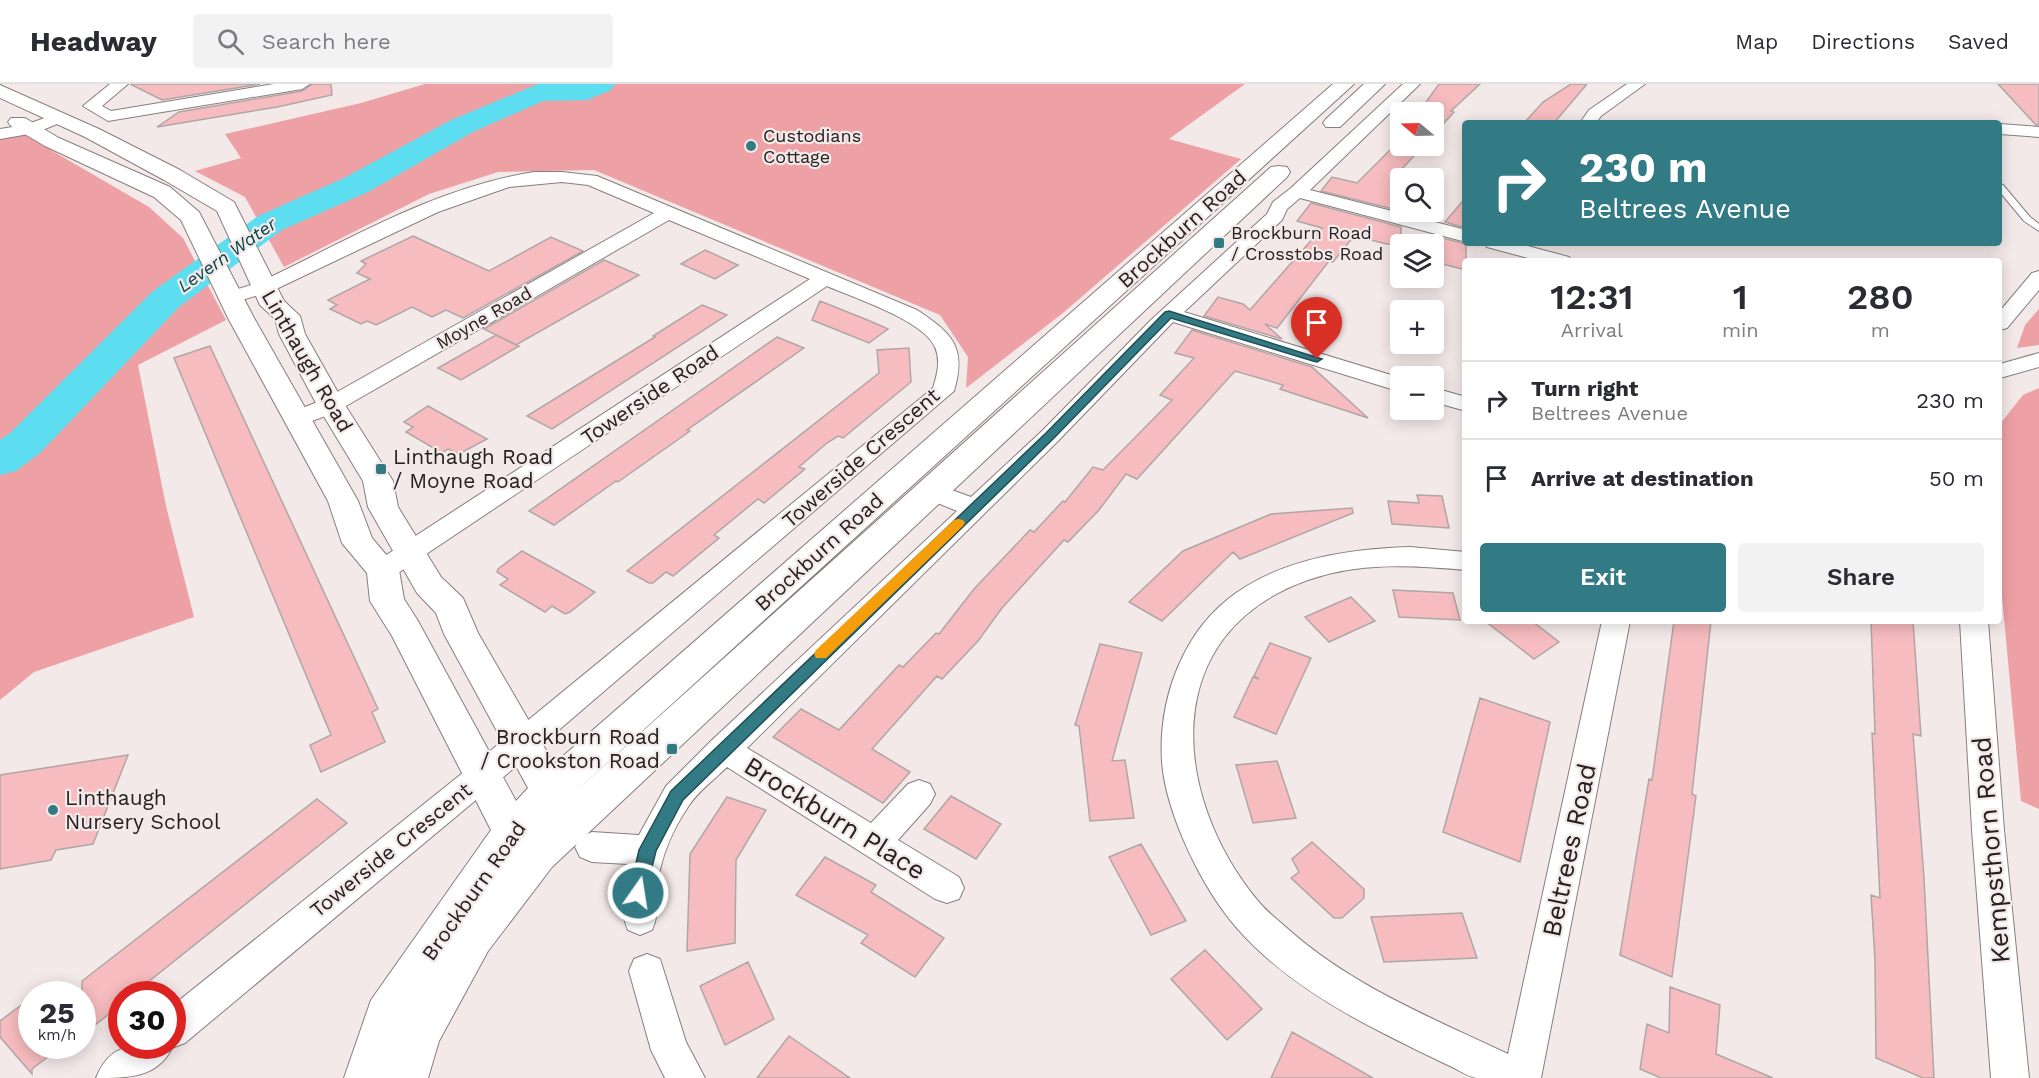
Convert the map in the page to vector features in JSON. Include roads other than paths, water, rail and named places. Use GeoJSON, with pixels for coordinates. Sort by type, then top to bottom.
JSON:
{"type":"FeatureCollection","features":[{"type":"Feature","properties":{"kind":"street"},"geometry":{"type":"LineString","coordinates":[[120,84],[91,106],[108,116],[302,84]]}},
{"type":"Feature","properties":{"kind":"street","name":"Brockburn Road"},"geometry":{"type":"LineString","coordinates":[[367,1078],[387,1016],[525,843],[584,833],[1344,84]]}},
{"type":"Feature","properties":{"kind":"street","name":"Brockburn Road"},"geometry":{"type":"LineString","coordinates":[[405,1078],[418,1033],[525,843],[549,792],[1193,235],[1375,84]]}},
{"type":"Feature","properties":{"kind":"street"},"geometry":{"type":"LineString","coordinates":[[640,919],[638,893],[648,850],[677,796],[723,749],[1050,436],[1169,314],[1275,216],[1279,206],[1297,192],[1412,84]]}},
{"type":"Feature","properties":{"kind":"street"},"geometry":{"type":"LineString","coordinates":[[1590,120],[1595,113],[1636,84]]}},
{"type":"Feature","properties":{"kind":"street","name":"Linthaugh Road"},"geometry":{"type":"LineString","coordinates":[[0,91],[56,119],[92,133],[172,175],[226,207],[273,305],[287,316],[292,334],[331,405],[378,481],[383,507],[429,585],[451,608],[461,634],[549,792],[584,833]]}},
{"type":"Feature","properties":{"kind":"street","name":"Linthaugh Road"},"geometry":{"type":"LineString","coordinates":[[0,109],[29,129],[162,192],[191,217],[241,318],[343,501],[358,543],[382,570]]}},
{"type":"Feature","properties":{"kind":"street"},"geometry":{"type":"LineString","coordinates":[[0,134],[29,129],[56,119]]}},
{"type":"Feature","properties":{"kind":"street"},"geometry":{"type":"LineString","coordinates":[[2002,129],[2038,134]]}},
{"type":"Feature","properties":{"kind":"street","name":"Towerside Crescent"},"geometry":{"type":"LineString","coordinates":[[186,1019],[521,744],[943,391],[950,371],[947,349],[939,334],[910,314],[591,180],[571,176],[518,179],[486,185],[261,279],[232,297]]}},
{"type":"Feature","properties":{"kind":"street"},"geometry":{"type":"LineString","coordinates":[[1297,192],[1462,235]]}},
{"type":"Feature","properties":{"kind":"street","name":"Moyne Road"},"geometry":{"type":"LineString","coordinates":[[297,418],[331,405],[669,212]]}},
{"type":"Feature","properties":{"kind":"street"},"geometry":{"type":"LineString","coordinates":[[1506,246],[1551,258]]}},
{"type":"Feature","properties":{"kind":"street"},"geometry":{"type":"LineString","coordinates":[[2002,322],[2039,277]]}},
{"type":"Feature","properties":{"kind":"street","name":"Towerside Road"},"geometry":{"type":"LineString","coordinates":[[382,570],[412,553],[826,278]]}},
{"type":"Feature","properties":{"kind":"street"},"geometry":{"type":"LineString","coordinates":[[1169,314],[1390,382]]}},
{"type":"Feature","properties":{"kind":"street"},"geometry":{"type":"LineString","coordinates":[[2002,369],[2039,360]]}},
{"type":"Feature","properties":{"kind":"street"},"geometry":{"type":"LineString","coordinates":[[1444,398],[1462,403]]}},
{"type":"Feature","properties":{"kind":"street"},"geometry":{"type":"LineString","coordinates":[[932,491],[974,508]]}},
{"type":"Feature","properties":{"kind":"street"},"geometry":{"type":"LineString","coordinates":[[1462,560],[1429,556],[1380,556],[1330,564],[1287,577],[1246,600],[1216,629],[1191,669],[1180,720],[1178,764],[1188,805],[1210,857],[1247,914],[1279,944],[1303,966],[1368,1006],[1517,1078]]}},
{"type":"Feature","properties":{"kind":"street"},"geometry":{"type":"LineString","coordinates":[[382,570],[387,601],[406,630],[483,775],[525,843]]}},
{"type":"Feature","properties":{"kind":"street","name":"Beltrees Road"},"geometry":{"type":"LineString","coordinates":[[1522,1078],[1615,624]]}},
{"type":"Feature","properties":{"kind":"street","name":"Kempsthorn Road"},"geometry":{"type":"LineString","coordinates":[[1974,624],[1988,830],[2010,1078]]}},
{"type":"Feature","properties":{"kind":"street","name":"Brockburn Place"},"geometry":{"type":"LineString","coordinates":[[723,749],[947,888]]}},
{"type":"Feature","properties":{"kind":"street"},"geometry":{"type":"LineString","coordinates":[[874,843],[919,794]]}},
{"type":"Feature","properties":{"kind":"street"},"geometry":{"type":"LineString","coordinates":[[584,833],[648,850]]}},
{"type":"Feature","properties":{"kind":"street"},"geometry":{"type":"LineString","coordinates":[[646,971],[670,1050],[686,1078]]}},
{"type":"Feature","properties":{"kind":"street"},"geometry":{"type":"LineString","coordinates":[[115,1078],[138,1059]]}},
{"type":"Feature","properties":{"kind":"lane"},"geometry":{"type":"LineString","coordinates":[[2002,189],[2027,219],[2039,228]]}},
{"type":"Feature","properties":{"kind":"waterway","name":"Levern Water"},"geometry":{"type":"LineString","coordinates":[[0,461],[25,443],[166,299],[270,223],[356,185],[462,126],[538,93],[587,91],[601,84]]}},
{"type":"Feature","properties":{"kind":"place","name":"Custodians Cottage"},"geometry":{"type":"Point","coordinates":[751,146]}},
{"type":"Feature","properties":{"kind":"place","name":"Brockburn Road / Crosstobs Road"},"geometry":{"type":"Point","coordinates":[1219,243]}},
{"type":"Feature","properties":{"kind":"place","name":"Linthaugh Road / Moyne Road"},"geometry":{"type":"Point","coordinates":[381,469]}},
{"type":"Feature","properties":{"kind":"place","name":"Brockburn Road / Crookston Road"},"geometry":{"type":"Point","coordinates":[672,749]}},
{"type":"Feature","properties":{"kind":"place","name":"Linthaugh Nursery School"},"geometry":{"type":"Point","coordinates":[53,810]}}]}
